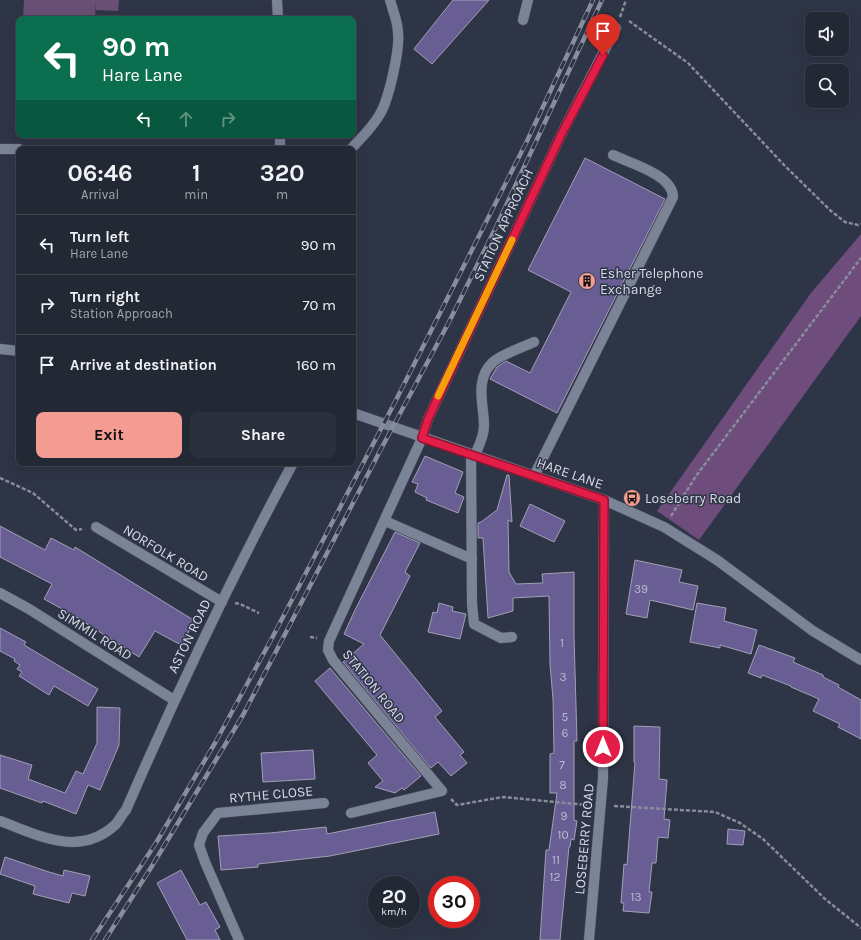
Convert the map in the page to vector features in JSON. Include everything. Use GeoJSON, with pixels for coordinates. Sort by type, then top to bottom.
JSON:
{"type":"FeatureCollection","features":[{"type":"Feature","properties":{"kind":"street"},"geometry":{"type":"LineString","coordinates":[[277,0],[278,16]]}},
{"type":"Feature","properties":{"kind":"street"},"geometry":{"type":"LineString","coordinates":[[354,146],[380,114],[388,96],[399,41],[397,23],[390,0]]}},
{"type":"Feature","properties":{"kind":"street"},"geometry":{"type":"LineString","coordinates":[[523,20],[528,0]]}},
{"type":"Feature","properties":{"kind":"street","name":"STATION APPROACH"},"geometry":{"type":"LineString","coordinates":[[422,438],[428,419],[558,142],[616,28]]}},
{"type":"Feature","properties":{"kind":"street"},"geometry":{"type":"LineString","coordinates":[[0,149],[16,150]]}},
{"type":"Feature","properties":{"kind":"street"},"geometry":{"type":"LineString","coordinates":[[534,476],[673,197],[671,186],[666,181],[652,172],[612,155]]}},
{"type":"Feature","properties":{"kind":"street"},"geometry":{"type":"LineString","coordinates":[[512,637],[501,638],[474,624],[472,559],[473,455],[483,434],[484,415],[481,386],[486,372],[499,358],[534,342]]}},
{"type":"Feature","properties":{"kind":"street"},"geometry":{"type":"LineString","coordinates":[[0,349],[16,351]]}},
{"type":"Feature","properties":{"kind":"street","name":"HARE LANE"},"geometry":{"type":"LineString","coordinates":[[356,414],[604,500],[664,527],[717,560],[813,630],[861,660]]}},
{"type":"Feature","properties":{"kind":"street","name":"STATION ROAD"},"geometry":{"type":"LineString","coordinates":[[422,438],[329,641],[328,650],[333,660],[442,791]]}},
{"type":"Feature","properties":{"kind":"street","name":"ASTON ROAD"},"geometry":{"type":"LineString","coordinates":[[0,821],[53,840],[67,843],[82,842],[101,835],[116,824],[126,810],[174,700],[291,466]]}},
{"type":"Feature","properties":{"kind":"street","name":"LOSEBERRY ROAD"},"geometry":{"type":"LineString","coordinates":[[590,940],[603,778],[604,500]]}},
{"type":"Feature","properties":{"kind":"street"},"geometry":{"type":"LineString","coordinates":[[385,521],[472,559]]}},
{"type":"Feature","properties":{"kind":"street","name":"NORFOLK ROAD"},"geometry":{"type":"LineString","coordinates":[[96,527],[222,602]]}},
{"type":"Feature","properties":{"kind":"street","name":"SIMMIL ROAD"},"geometry":{"type":"LineString","coordinates":[[0,593],[40,616],[174,700]]}},
{"type":"Feature","properties":{"kind":"street"},"geometry":{"type":"LineString","coordinates":[[351,813],[442,791]]}},
{"type":"Feature","properties":{"kind":"street","name":"RYTHE CLOSE"},"geometry":{"type":"LineString","coordinates":[[239,940],[199,845],[203,832],[218,813],[324,803]]}},
{"type":"Feature","properties":{"kind":"path"},"geometry":{"type":"LineString","coordinates":[[620,15],[688,62],[780,160],[831,211],[845,222],[858,225],[861,224]]}},
{"type":"Feature","properties":{"kind":"path"},"geometry":{"type":"LineString","coordinates":[[664,527],[696,476],[861,258]]}},
{"type":"Feature","properties":{"kind":"path"},"geometry":{"type":"LineString","coordinates":[[0,478],[33,493],[76,530],[96,527]]}},
{"type":"Feature","properties":{"kind":"path"},"geometry":{"type":"LineString","coordinates":[[222,602],[240,604],[259,612]]}},
{"type":"Feature","properties":{"kind":"path"},"geometry":{"type":"LineString","coordinates":[[442,791],[457,805],[503,797],[601,806],[715,812],[753,830],[824,898],[861,928]]}},
{"type":"Feature","properties":{"kind":"shaded area"},"geometry":{"type":"Polygon","coordinates":[[[24,0],[96,0],[95,16],[23,16],[24,0]]]}},
{"type":"Feature","properties":{"kind":"shaded area"},"geometry":{"type":"Polygon","coordinates":[[[96,0],[119,0],[118,11],[96,10],[96,0]]]}},
{"type":"Feature","properties":{"kind":"shaded area"},"geometry":{"type":"Polygon","coordinates":[[[861,234],[861,316],[699,540],[657,511],[811,293],[861,234]]]}},
{"type":"Feature","properties":{"kind":"building"},"geometry":{"type":"Polygon","coordinates":[[[453,0],[489,0],[432,64],[414,49],[453,0]]]}},
{"type":"Feature","properties":{"kind":"building","name":"Esher Telephone Exchange"},"geometry":{"type":"Polygon","coordinates":[[[585,158],[665,199],[557,413],[490,379],[497,367],[506,361],[530,373],[571,292],[528,270],[585,158]]]}},
{"type":"Feature","properties":{"kind":"building"},"geometry":{"type":"Polygon","coordinates":[[[425,456],[463,472],[455,493],[464,497],[458,513],[426,500],[427,498],[415,492],[418,484],[412,482],[425,456]]]}},
{"type":"Feature","properties":{"kind":"building"},"geometry":{"type":"Polygon","coordinates":[[[507,475],[509,475],[512,522],[508,520],[509,572],[516,584],[543,583],[542,574],[574,572],[577,741],[574,741],[574,820],[577,821],[574,840],[571,839],[569,847],[560,940],[540,940],[546,850],[549,850],[557,793],[550,793],[550,754],[554,753],[549,596],[513,598],[513,611],[488,618],[483,538],[478,538],[478,523],[497,510],[507,475]]]}},
{"type":"Feature","properties":{"kind":"building"},"geometry":{"type":"Polygon","coordinates":[[[530,504],[565,521],[554,542],[520,526],[530,504]]]}},
{"type":"Feature","properties":{"kind":"building"},"geometry":{"type":"Polygon","coordinates":[[[0,526],[45,550],[51,538],[74,550],[75,547],[195,621],[181,645],[155,631],[139,657],[73,615],[44,599],[52,584],[0,557],[0,526]]]}},
{"type":"Feature","properties":{"kind":"building"},"geometry":{"type":"Polygon","coordinates":[[[395,532],[420,543],[405,572],[410,576],[380,635],[442,711],[435,717],[464,752],[460,755],[467,763],[451,776],[438,762],[431,768],[343,662],[364,644],[344,634],[395,532]]]}},
{"type":"Feature","properties":{"kind":"building"},"geometry":{"type":"Polygon","coordinates":[[[635,560],[682,570],[679,582],[698,586],[693,610],[650,600],[647,618],[626,614],[635,560]]]}},
{"type":"Feature","properties":{"kind":"building"},"geometry":{"type":"Polygon","coordinates":[[[439,603],[453,607],[452,611],[466,614],[460,639],[428,632],[433,612],[437,613],[439,603]]]}},
{"type":"Feature","properties":{"kind":"building"},"geometry":{"type":"Polygon","coordinates":[[[697,603],[726,608],[724,621],[757,630],[751,654],[720,645],[720,648],[690,642],[697,603]]]}},
{"type":"Feature","properties":{"kind":"building"},"geometry":{"type":"Polygon","coordinates":[[[0,628],[26,642],[24,645],[98,689],[88,706],[54,686],[49,695],[19,676],[22,672],[17,669],[20,665],[14,661],[15,659],[0,651],[0,628]]]}},
{"type":"Feature","properties":{"kind":"building"},"geometry":{"type":"Polygon","coordinates":[[[759,645],[795,658],[793,662],[823,675],[823,677],[839,685],[838,687],[861,700],[861,739],[838,727],[840,724],[813,711],[819,699],[762,675],[761,678],[748,673],[759,645]]]}},
{"type":"Feature","properties":{"kind":"building"},"geometry":{"type":"Polygon","coordinates":[[[330,668],[421,776],[404,790],[402,788],[395,793],[375,787],[383,781],[368,763],[377,755],[315,681],[330,668]]]}},
{"type":"Feature","properties":{"kind":"building"},"geometry":{"type":"Polygon","coordinates":[[[97,707],[120,708],[119,745],[100,790],[88,785],[76,814],[43,801],[42,803],[0,788],[0,755],[32,765],[28,779],[65,793],[76,771],[83,774],[97,743],[97,707]]]}},
{"type":"Feature","properties":{"kind":"building"},"geometry":{"type":"Polygon","coordinates":[[[634,726],[660,727],[659,779],[667,780],[664,819],[670,820],[668,838],[658,837],[656,863],[652,863],[649,892],[652,892],[649,913],[623,911],[624,903],[621,903],[624,864],[627,865],[635,762],[634,726]]]}},
{"type":"Feature","properties":{"kind":"building"},"geometry":{"type":"Polygon","coordinates":[[[313,750],[315,779],[263,782],[261,753],[313,750]]]}},
{"type":"Feature","properties":{"kind":"building"},"geometry":{"type":"Polygon","coordinates":[[[435,812],[439,834],[330,856],[258,864],[258,867],[221,870],[218,836],[270,833],[326,827],[327,834],[435,812]]]}},
{"type":"Feature","properties":{"kind":"building"},"geometry":{"type":"Polygon","coordinates":[[[728,829],[745,831],[743,845],[727,844],[728,829]]]}},
{"type":"Feature","properties":{"kind":"building"},"geometry":{"type":"Polygon","coordinates":[[[5,857],[63,876],[64,870],[90,876],[85,896],[72,893],[69,903],[33,894],[35,886],[0,874],[5,857]]]}},
{"type":"Feature","properties":{"kind":"building"},"geometry":{"type":"Polygon","coordinates":[[[181,870],[200,905],[206,902],[220,927],[215,930],[220,940],[187,940],[157,883],[181,870]]]}},
{"type":"Feature","properties":{"kind":"railway"},"geometry":{"type":"LineString","coordinates":[[92,940],[156,843],[215,743],[271,640],[395,402],[527,141],[593,0]]}},
{"type":"Feature","properties":{"kind":"railway"},"geometry":{"type":"LineString","coordinates":[[105,940],[152,866],[243,715],[381,449],[449,322],[497,225],[602,0]]}},
{"type":"Feature","properties":{"kind":"slow traffic"},"geometry":{"type":"LineString","coordinates":[[438,396],[512,240]]}},
{"type":"Feature","properties":{"kind":"place","name":"Esher Telephone Exchange"},"geometry":{"type":"Point","coordinates":[587,281]}},
{"type":"Feature","properties":{"kind":"place","name":"Loseberry Road"},"geometry":{"type":"Point","coordinates":[632,498]}},
{"type":"Feature","properties":{"kind":"route"},"geometry":{"type":"LineString","coordinates":[[603,55],[561,135],[428,419],[422,438],[604,500],[603,747]]}}]}
